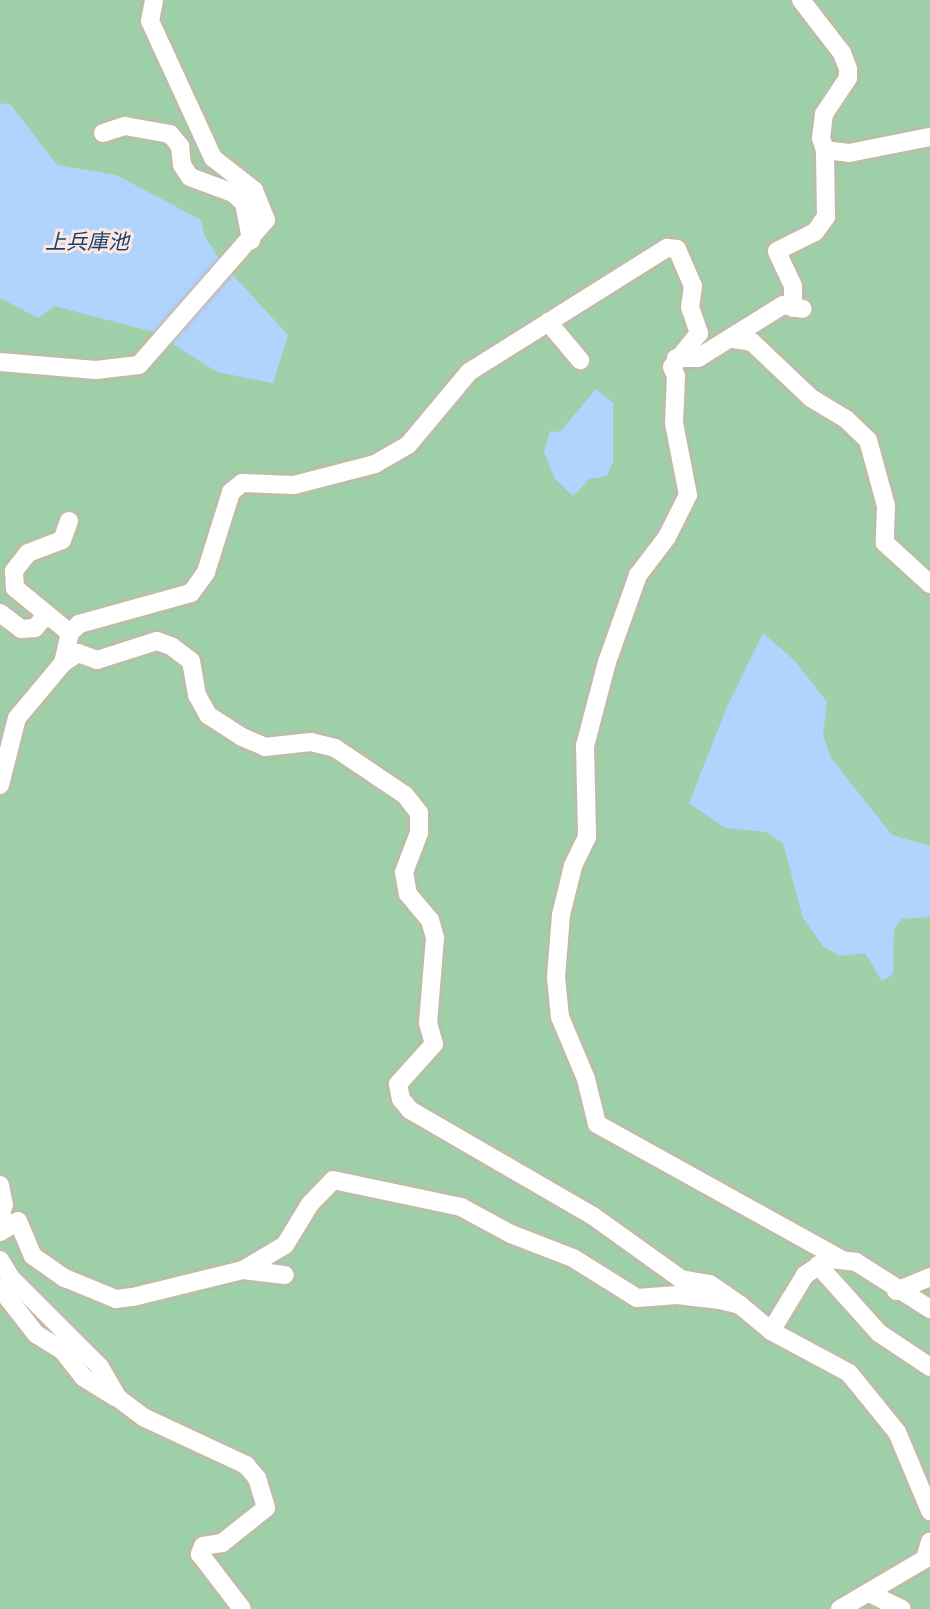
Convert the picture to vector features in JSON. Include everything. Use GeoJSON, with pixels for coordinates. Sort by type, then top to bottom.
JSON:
{"type":"FeatureCollection","features":[{"type":"Feature","properties":{"kind":"lane"},"geometry":{"type":"LineString","coordinates":[[0,362],[120,370],[139,365],[266,220],[254,190],[214,158],[150,21],[154,0]]}},
{"type":"Feature","properties":{"kind":"lane"},"geometry":{"type":"LineString","coordinates":[[676,358],[698,358],[733,339],[783,305],[798,308],[793,286],[777,251],[815,232],[825,217],[825,150],[821,138],[824,114],[848,78],[848,69],[842,53],[801,0]]}},
{"type":"Feature","properties":{"kind":"lane"},"geometry":{"type":"LineString","coordinates":[[103,133],[125,126],[170,134],[180,146],[182,165],[190,177],[233,193],[244,203],[244,247]]}},
{"type":"Feature","properties":{"kind":"lane"},"geometry":{"type":"LineString","coordinates":[[825,150],[849,153],[930,137]]}},
{"type":"Feature","properties":{"kind":"lane"},"geometry":{"type":"LineString","coordinates":[[64,663],[70,633],[79,624],[191,593],[206,572],[232,492],[242,483],[294,485],[375,464],[408,445],[469,372],[667,248],[677,249],[693,286],[690,307],[699,332],[676,358],[674,423],[688,495],[667,537],[638,575],[607,662],[585,746],[587,837],[573,866],[561,915],[556,977],[560,1017],[586,1079],[597,1124],[841,1259],[856,1262],[895,1291],[930,1309]]}},
{"type":"Feature","properties":{"kind":"lane"},"geometry":{"type":"LineString","coordinates":[[548,322],[580,360]]}},
{"type":"Feature","properties":{"kind":"lane"},"geometry":{"type":"LineString","coordinates":[[733,339],[746,338],[768,354],[811,398],[846,419],[868,440],[886,506],[885,543],[930,584]]}},
{"type":"Feature","properties":{"kind":"lane"},"geometry":{"type":"LineString","coordinates":[[69,521],[62,540],[28,553],[14,571],[15,588],[70,633]]}},
{"type":"Feature","properties":{"kind":"lane"},"geometry":{"type":"LineString","coordinates":[[0,613],[21,629],[35,628],[46,615]]}},
{"type":"Feature","properties":{"kind":"lane"},"geometry":{"type":"LineString","coordinates":[[0,785],[18,718],[64,663],[78,653],[97,660],[157,641],[171,646],[191,661],[197,695],[208,715],[242,737],[265,747],[311,742],[335,748],[405,795],[419,813],[419,833],[404,872],[408,894],[430,920],[435,938],[428,1023],[434,1044],[398,1084],[401,1099],[410,1110],[593,1216],[681,1279],[710,1283],[771,1331],[849,1373],[897,1432],[929,1508],[925,1523],[930,1535]]}},
{"type":"Feature","properties":{"kind":"lane"},"geometry":{"type":"LineString","coordinates":[[0,1185],[4,1205],[0,1214],[5,1228],[18,1221],[33,1256],[65,1278],[116,1299],[243,1270],[285,1245],[310,1204],[334,1180],[461,1206],[511,1234],[573,1258],[637,1298],[697,1296],[740,1305]]}},
{"type":"Feature","properties":{"kind":"lane"},"geometry":{"type":"LineString","coordinates":[[771,1331],[796,1286],[818,1265],[841,1259]]}},
{"type":"Feature","properties":{"kind":"lane"},"geometry":{"type":"LineString","coordinates":[[0,1260],[4,1280],[36,1334],[62,1350],[83,1377],[143,1417],[246,1465],[257,1478],[266,1508],[222,1543],[203,1546],[200,1554],[242,1609]]}},
{"type":"Feature","properties":{"kind":"lane"},"geometry":{"type":"LineString","coordinates":[[818,1265],[879,1333],[930,1367]]}},
{"type":"Feature","properties":{"kind":"lane"},"geometry":{"type":"LineString","coordinates":[[243,1270],[285,1275]]}},
{"type":"Feature","properties":{"kind":"lane"},"geometry":{"type":"LineString","coordinates":[[895,1291],[930,1277]]}},
{"type":"Feature","properties":{"kind":"lane"},"geometry":{"type":"LineString","coordinates":[[4,1280],[69,1332],[100,1367],[118,1398]]}},
{"type":"Feature","properties":{"kind":"lane"},"geometry":{"type":"LineString","coordinates":[[841,1609],[871,1594],[925,1559],[930,1542]]}},
{"type":"Feature","properties":{"kind":"lane"},"geometry":{"type":"LineString","coordinates":[[871,1594],[902,1609]]}},
{"type":"Feature","properties":{"kind":"green space"},"geometry":{"type":"Polygon","coordinates":[[[0,0],[930,0],[930,1609],[0,1609],[0,0]]]}},
{"type":"Feature","properties":{"kind":"water","name":"上兵庫池"},"geometry":{"type":"Polygon","coordinates":[[[0,103],[11,105],[57,165],[116,175],[201,220],[204,235],[221,262],[288,335],[273,383],[217,372],[154,332],[54,306],[38,318],[0,298],[0,103]]]}},
{"type":"Feature","properties":{"kind":"water"},"geometry":{"type":"Polygon","coordinates":[[[596,389],[613,403],[613,462],[607,476],[589,479],[573,496],[555,479],[544,452],[550,431],[560,432],[596,389]]]}},
{"type":"Feature","properties":{"kind":"water"},"geometry":{"type":"Polygon","coordinates":[[[763,633],[795,661],[827,702],[823,735],[831,758],[892,835],[930,846],[930,917],[901,919],[894,930],[893,974],[882,981],[865,953],[840,956],[823,946],[803,918],[783,843],[766,832],[725,828],[689,803],[727,707],[763,633]]]}}]}
